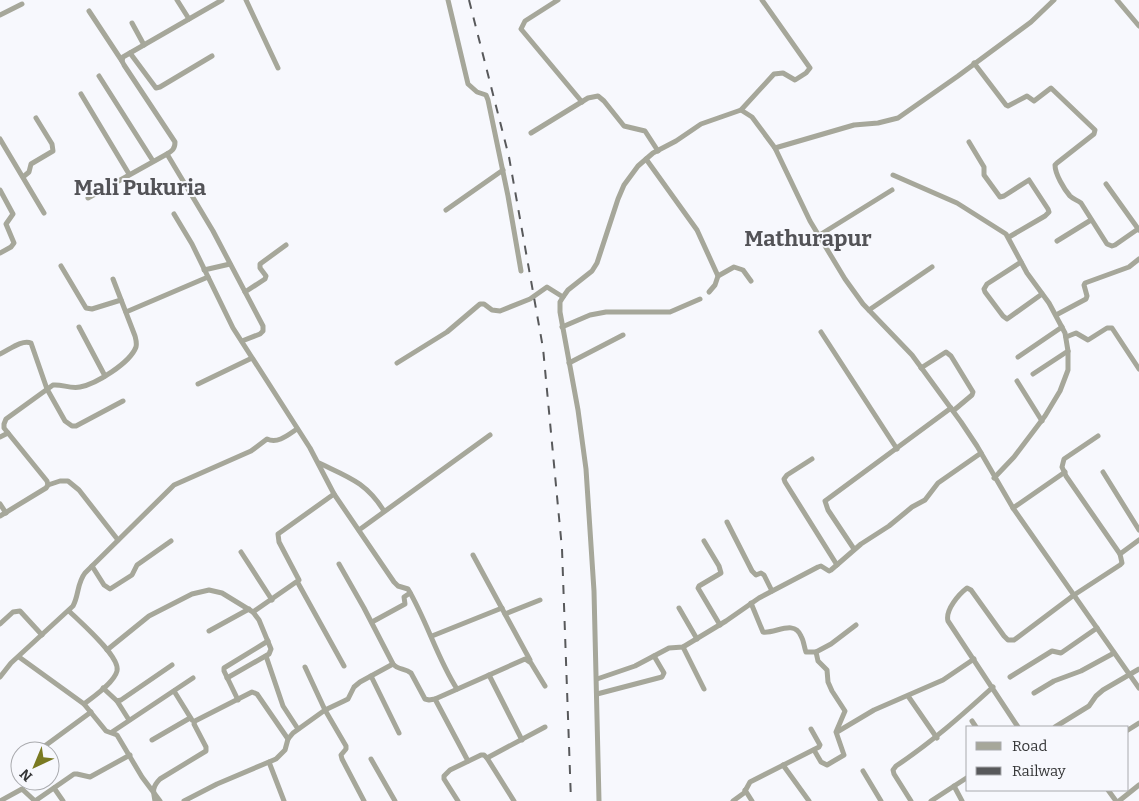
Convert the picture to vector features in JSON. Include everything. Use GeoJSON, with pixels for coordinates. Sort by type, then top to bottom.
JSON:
{"type":"FeatureCollection","features":[{"type":"Feature","properties":{"kind":"street"},"geometry":{"type":"LineString","coordinates":[[178,0],[189,19]]}},
{"type":"Feature","properties":{"kind":"street"},"geometry":{"type":"LineString","coordinates":[[122,60],[123,57],[222,0]]}},
{"type":"Feature","properties":{"kind":"street"},"geometry":{"type":"LineString","coordinates":[[246,0],[278,68]]}},
{"type":"Feature","properties":{"kind":"street"},"geometry":{"type":"LineString","coordinates":[[448,0],[468,84],[472,89],[486,95],[488,100],[521,271]]}},
{"type":"Feature","properties":{"kind":"street"},"geometry":{"type":"LineString","coordinates":[[558,0],[526,21],[521,29],[582,102]]}},
{"type":"Feature","properties":{"kind":"street"},"geometry":{"type":"LineString","coordinates":[[599,801],[597,679],[586,469],[583,439],[562,327],[560,302],[568,290],[592,271],[597,263],[624,184],[638,166],[701,124],[740,110],[774,74],[778,72],[783,73],[795,80],[809,70],[808,64],[762,0]]}},
{"type":"Feature","properties":{"kind":"street"},"geometry":{"type":"LineString","coordinates":[[775,148],[845,127],[888,122],[898,118],[1031,22],[1054,0]]}},
{"type":"Feature","properties":{"kind":"street"},"geometry":{"type":"LineString","coordinates":[[1117,0],[1139,26]]}},
{"type":"Feature","properties":{"kind":"street"},"geometry":{"type":"LineString","coordinates":[[0,15],[22,4]]}},
{"type":"Feature","properties":{"kind":"street"},"geometry":{"type":"LineString","coordinates":[[88,11],[175,142],[173,150],[167,154],[88,198]]}},
{"type":"Feature","properties":{"kind":"street"},"geometry":{"type":"LineString","coordinates":[[132,22],[144,45]]}},
{"type":"Feature","properties":{"kind":"street"},"geometry":{"type":"LineString","coordinates":[[130,53],[156,88],[212,56]]}},
{"type":"Feature","properties":{"kind":"street"},"geometry":{"type":"LineString","coordinates":[[974,63],[1006,105],[1008,106],[1027,96],[1034,101],[1050,88],[1095,130],[1094,134],[1057,163],[1055,168],[1068,193],[1081,203],[1109,246],[1115,245],[1139,230],[1106,184]]}},
{"type":"Feature","properties":{"kind":"street"},"geometry":{"type":"LineString","coordinates":[[99,76],[153,161]]}},
{"type":"Feature","properties":{"kind":"street"},"geometry":{"type":"LineString","coordinates":[[81,94],[130,174]]}},
{"type":"Feature","properties":{"kind":"street"},"geometry":{"type":"LineString","coordinates":[[531,133],[595,96],[602,98],[624,126],[645,131],[658,151]]}},
{"type":"Feature","properties":{"kind":"street"},"geometry":{"type":"LineString","coordinates":[[740,110],[752,117],[775,148],[818,236],[845,279],[869,310],[905,348],[952,410],[981,453],[1013,508],[1139,688]]}},
{"type":"Feature","properties":{"kind":"street"},"geometry":{"type":"LineString","coordinates":[[23,177],[28,172],[31,164],[51,153],[53,149],[36,118]]}},
{"type":"Feature","properties":{"kind":"street"},"geometry":{"type":"LineString","coordinates":[[0,139],[44,213]]}},
{"type":"Feature","properties":{"kind":"street"},"geometry":{"type":"LineString","coordinates":[[969,142],[984,167],[984,175],[997,194],[1002,198],[1029,180],[1048,209],[1049,212],[1045,216],[1009,236]]}},
{"type":"Feature","properties":{"kind":"street"},"geometry":{"type":"LineString","coordinates":[[167,154],[213,231],[263,326],[263,331],[260,334],[242,342]]}},
{"type":"Feature","properties":{"kind":"street"},"geometry":{"type":"LineString","coordinates":[[646,159],[697,230],[718,276]]}},
{"type":"Feature","properties":{"kind":"street"},"geometry":{"type":"LineString","coordinates":[[446,210],[503,170]]}},
{"type":"Feature","properties":{"kind":"street"},"geometry":{"type":"LineString","coordinates":[[893,175],[957,203],[1009,236],[1027,274],[1056,315],[1066,337],[1068,370],[1055,402],[1014,457],[994,478]]}},
{"type":"Feature","properties":{"kind":"street"},"geometry":{"type":"LineString","coordinates":[[0,190],[13,214],[6,224],[14,243],[12,247],[0,253]]}},
{"type":"Feature","properties":{"kind":"street"},"geometry":{"type":"LineString","coordinates":[[818,236],[892,190]]}},
{"type":"Feature","properties":{"kind":"street"},"geometry":{"type":"LineString","coordinates":[[174,214],[192,244],[225,314],[318,463],[334,494],[394,582],[398,586],[405,587],[410,594],[458,689]]}},
{"type":"Feature","properties":{"kind":"street"},"geometry":{"type":"LineString","coordinates":[[1057,241],[1091,220]]}},
{"type":"Feature","properties":{"kind":"street"},"geometry":{"type":"LineString","coordinates":[[245,292],[265,279],[266,276],[260,268],[260,264],[286,246]]}},
{"type":"Feature","properties":{"kind":"street"},"geometry":{"type":"LineString","coordinates":[[1056,315],[1086,299],[1085,283],[1129,267],[1139,260]]}},
{"type":"Feature","properties":{"kind":"street"},"geometry":{"type":"LineString","coordinates":[[1021,262],[987,284],[984,289],[985,292],[1007,319],[1042,294]]}},
{"type":"Feature","properties":{"kind":"street"},"geometry":{"type":"LineString","coordinates":[[204,270],[230,264]]}},
{"type":"Feature","properties":{"kind":"street"},"geometry":{"type":"LineString","coordinates":[[61,266],[86,308],[92,309],[121,300]]}},
{"type":"Feature","properties":{"kind":"street"},"geometry":{"type":"LineString","coordinates":[[709,292],[715,285],[718,276],[734,267],[743,270],[751,281]]}},
{"type":"Feature","properties":{"kind":"street"},"geometry":{"type":"LineString","coordinates":[[869,310],[932,267]]}},
{"type":"Feature","properties":{"kind":"street"},"geometry":{"type":"LineString","coordinates":[[126,312],[208,277]]}},
{"type":"Feature","properties":{"kind":"street"},"geometry":{"type":"LineString","coordinates":[[48,485],[47,481],[8,433],[4,424],[6,419],[53,385],[60,384],[70,388],[87,386],[105,376],[135,350],[137,344],[113,279]]}},
{"type":"Feature","properties":{"kind":"street"},"geometry":{"type":"LineString","coordinates":[[397,363],[447,332],[480,304],[484,304],[492,310],[500,311],[530,299],[546,286],[562,297]]}},
{"type":"Feature","properties":{"kind":"street"},"geometry":{"type":"LineString","coordinates":[[562,327],[590,315],[606,312],[670,312],[700,299]]}},
{"type":"Feature","properties":{"kind":"street"},"geometry":{"type":"LineString","coordinates":[[79,326],[105,376]]}},
{"type":"Feature","properties":{"kind":"street"},"geometry":{"type":"LineString","coordinates":[[1018,357],[1062,327]]}},
{"type":"Feature","properties":{"kind":"street"},"geometry":{"type":"LineString","coordinates":[[1066,337],[1076,333],[1088,340],[1106,328],[1112,328],[1139,369]]}},
{"type":"Feature","properties":{"kind":"street"},"geometry":{"type":"LineString","coordinates":[[820,332],[897,449]]}},
{"type":"Feature","properties":{"kind":"street"},"geometry":{"type":"LineString","coordinates":[[569,363],[623,335]]}},
{"type":"Feature","properties":{"kind":"street"},"geometry":{"type":"LineString","coordinates":[[0,354],[23,342],[28,341],[31,343],[47,389],[66,421],[72,426],[76,426],[123,401]]}},
{"type":"Feature","properties":{"kind":"street"},"geometry":{"type":"LineString","coordinates":[[1033,374],[1068,351]]}},
{"type":"Feature","properties":{"kind":"street"},"geometry":{"type":"LineString","coordinates":[[854,550],[828,510],[825,501],[972,395],[973,392],[952,356],[946,352],[921,368]]}},
{"type":"Feature","properties":{"kind":"street"},"geometry":{"type":"LineString","coordinates":[[198,384],[252,358]]}},
{"type":"Feature","properties":{"kind":"street"},"geometry":{"type":"LineString","coordinates":[[1017,381],[1042,421]]}},
{"type":"Feature","properties":{"kind":"street"},"geometry":{"type":"LineString","coordinates":[[0,677],[69,611],[76,600],[81,578],[174,485],[251,451],[267,438],[272,441],[277,440],[297,429]]}},
{"type":"Feature","properties":{"kind":"street"},"geometry":{"type":"LineString","coordinates":[[0,438],[8,433]]}},
{"type":"Feature","properties":{"kind":"street"},"geometry":{"type":"LineString","coordinates":[[359,530],[490,435]]}},
{"type":"Feature","properties":{"kind":"street"},"geometry":{"type":"LineString","coordinates":[[1017,726],[948,621],[947,616],[950,609],[967,588],[972,590],[1004,636],[1008,640],[1014,640],[1074,595],[1122,563],[1120,554],[1062,467],[1064,459],[1098,436]]}},
{"type":"Feature","properties":{"kind":"street"},"geometry":{"type":"LineString","coordinates":[[597,679],[635,666],[670,648],[683,647],[720,625],[751,603],[818,567],[824,566],[829,571],[854,550],[890,526],[912,507],[925,500],[938,483],[981,453]]}},
{"type":"Feature","properties":{"kind":"street"},"geometry":{"type":"LineString","coordinates":[[812,460],[784,478],[837,565]]}},
{"type":"Feature","properties":{"kind":"street"},"geometry":{"type":"LineString","coordinates":[[318,463],[365,487],[372,493],[384,511]]}},
{"type":"Feature","properties":{"kind":"street"},"geometry":{"type":"LineString","coordinates":[[1013,508],[1065,472]]}},
{"type":"Feature","properties":{"kind":"street"},"geometry":{"type":"LineString","coordinates":[[1103,472],[1139,530]]}},
{"type":"Feature","properties":{"kind":"street"},"geometry":{"type":"LineString","coordinates":[[0,516],[48,485],[60,481],[68,481],[79,490],[118,540]]}},
{"type":"Feature","properties":{"kind":"street"},"geometry":{"type":"LineString","coordinates":[[334,494],[278,534],[279,542],[298,576],[298,583],[344,666]]}},
{"type":"Feature","properties":{"kind":"street"},"geometry":{"type":"LineString","coordinates":[[0,504],[6,513]]}},
{"type":"Feature","properties":{"kind":"street"},"geometry":{"type":"LineString","coordinates":[[726,522],[754,574],[764,575],[772,591]]}},
{"type":"Feature","properties":{"kind":"street"},"geometry":{"type":"LineString","coordinates":[[1120,554],[1139,540]]}},
{"type":"Feature","properties":{"kind":"street"},"geometry":{"type":"LineString","coordinates":[[92,566],[104,585],[110,589],[132,575],[137,565],[171,541]]}},
{"type":"Feature","properties":{"kind":"street"},"geometry":{"type":"LineString","coordinates":[[704,541],[719,566],[721,573],[698,588],[720,625]]}},
{"type":"Feature","properties":{"kind":"street"},"geometry":{"type":"LineString","coordinates":[[241,552],[272,600]]}},
{"type":"Feature","properties":{"kind":"street"},"geometry":{"type":"LineString","coordinates":[[473,555],[545,686]]}},
{"type":"Feature","properties":{"kind":"street"},"geometry":{"type":"LineString","coordinates":[[339,564],[393,664],[411,673],[425,699],[435,699],[525,659],[531,663]]}},
{"type":"Feature","properties":{"kind":"street"},"geometry":{"type":"LineString","coordinates":[[209,631],[272,600],[298,583]]}},
{"type":"Feature","properties":{"kind":"street"},"geometry":{"type":"LineString","coordinates":[[107,650],[149,616],[201,591],[216,590],[251,611],[259,620],[271,652],[227,678]]}},
{"type":"Feature","properties":{"kind":"street"},"geometry":{"type":"LineString","coordinates":[[372,622],[405,604],[404,597],[410,594]]}},
{"type":"Feature","properties":{"kind":"street"},"geometry":{"type":"LineString","coordinates":[[505,614],[540,600]]}},
{"type":"Feature","properties":{"kind":"street"},"geometry":{"type":"LineString","coordinates":[[751,603],[763,632],[788,627],[795,629],[801,635],[806,652],[816,652],[831,644],[856,625]]}},
{"type":"Feature","properties":{"kind":"street"},"geometry":{"type":"LineString","coordinates":[[432,636],[502,608]]}},
{"type":"Feature","properties":{"kind":"street"},"geometry":{"type":"LineString","coordinates":[[678,608],[697,639]]}},
{"type":"Feature","properties":{"kind":"street"},"geometry":{"type":"LineString","coordinates":[[0,624],[13,612],[20,611],[42,635]]}},
{"type":"Feature","properties":{"kind":"street"},"geometry":{"type":"LineString","coordinates":[[69,611],[107,650],[118,667],[117,672],[103,688],[84,704]]}},
{"type":"Feature","properties":{"kind":"street"},"geometry":{"type":"LineString","coordinates":[[1010,677],[1052,651],[1061,653],[1097,628]]}},
{"type":"Feature","properties":{"kind":"street"},"geometry":{"type":"LineString","coordinates":[[238,700],[224,671],[226,666],[268,641]]}},
{"type":"Feature","properties":{"kind":"street"},"geometry":{"type":"LineString","coordinates":[[683,647],[704,689]]}},
{"type":"Feature","properties":{"kind":"street"},"geometry":{"type":"LineString","coordinates":[[814,750],[821,762],[827,765],[842,757],[845,753],[836,732],[845,711],[832,692],[828,682],[827,670],[818,661],[816,652]]}},
{"type":"Feature","properties":{"kind":"street"},"geometry":{"type":"LineString","coordinates":[[1034,693],[1054,680],[1081,671],[1114,654]]}},
{"type":"Feature","properties":{"kind":"street"},"geometry":{"type":"LineString","coordinates":[[266,656],[283,706],[298,729]]}},
{"type":"Feature","properties":{"kind":"street"},"geometry":{"type":"LineString","coordinates":[[597,694],[662,676],[664,673],[654,656]]}},
{"type":"Feature","properties":{"kind":"street"},"geometry":{"type":"LineString","coordinates":[[19,657],[84,704],[106,731],[112,732],[117,736],[142,777],[160,801]]}},
{"type":"Feature","properties":{"kind":"street"},"geometry":{"type":"LineString","coordinates":[[836,732],[874,710],[943,680],[974,659]]}},
{"type":"Feature","properties":{"kind":"street"},"geometry":{"type":"LineString","coordinates":[[184,801],[282,755],[286,750],[288,738],[298,729],[325,710],[344,701],[354,687],[393,664]]}},
{"type":"Feature","properties":{"kind":"street"},"geometry":{"type":"LineString","coordinates":[[117,701],[172,665]]}},
{"type":"Feature","properties":{"kind":"street"},"geometry":{"type":"LineString","coordinates":[[305,667],[325,710],[346,746],[346,749],[340,755],[364,801]]}},
{"type":"Feature","properties":{"kind":"street"},"geometry":{"type":"LineString","coordinates":[[1057,726],[1089,706],[1103,690],[1139,668]]}},
{"type":"Feature","properties":{"kind":"street"},"geometry":{"type":"LineString","coordinates":[[489,675],[522,740]]}},
{"type":"Feature","properties":{"kind":"street"},"geometry":{"type":"LineString","coordinates":[[371,676],[398,733]]}},
{"type":"Feature","properties":{"kind":"street"},"geometry":{"type":"LineString","coordinates":[[112,732],[193,678]]}},
{"type":"Feature","properties":{"kind":"street"},"geometry":{"type":"LineString","coordinates":[[911,801],[894,770],[896,766],[937,738],[993,687]]}},
{"type":"Feature","properties":{"kind":"street"},"geometry":{"type":"LineString","coordinates":[[103,688],[117,701],[128,720]]}},
{"type":"Feature","properties":{"kind":"street"},"geometry":{"type":"LineString","coordinates":[[155,801],[154,786],[160,779],[206,751],[206,747],[194,724],[174,691]]}},
{"type":"Feature","properties":{"kind":"street"},"geometry":{"type":"LineString","coordinates":[[194,724],[199,718],[254,691],[288,738]]}},
{"type":"Feature","properties":{"kind":"street"},"geometry":{"type":"LineString","coordinates":[[908,696],[937,738]]}},
{"type":"Feature","properties":{"kind":"street"},"geometry":{"type":"LineString","coordinates":[[435,699],[468,761]]}},
{"type":"Feature","properties":{"kind":"street"},"geometry":{"type":"LineString","coordinates":[[52,741],[91,712]]}},
{"type":"Feature","properties":{"kind":"street"},"geometry":{"type":"LineString","coordinates":[[152,740],[190,718]]}},
{"type":"Feature","properties":{"kind":"street"},"geometry":{"type":"LineString","coordinates":[[972,721],[975,726]]}},
{"type":"Feature","properties":{"kind":"street"},"geometry":{"type":"LineString","coordinates":[[487,758],[545,726]]}},
{"type":"Feature","properties":{"kind":"street"},"geometry":{"type":"LineString","coordinates":[[733,801],[741,796],[750,782],[814,750],[820,745],[811,729]]}},
{"type":"Feature","properties":{"kind":"street"},"geometry":{"type":"LineString","coordinates":[[458,801],[444,776],[446,772],[480,754],[487,758],[514,801]]}},
{"type":"Feature","properties":{"kind":"street"},"geometry":{"type":"LineString","coordinates":[[60,784],[74,774],[90,777],[130,755]]}},
{"type":"Feature","properties":{"kind":"street"},"geometry":{"type":"LineString","coordinates":[[371,759],[395,801]]}},
{"type":"Feature","properties":{"kind":"street"},"geometry":{"type":"LineString","coordinates":[[270,762],[284,801]]}},
{"type":"Feature","properties":{"kind":"street"},"geometry":{"type":"LineString","coordinates":[[783,765],[809,801]]}},
{"type":"Feature","properties":{"kind":"street"},"geometry":{"type":"LineString","coordinates":[[863,771],[881,801]]}},
{"type":"Feature","properties":{"kind":"street"},"geometry":{"type":"LineString","coordinates":[[931,801],[966,778]]}},
{"type":"Feature","properties":{"kind":"street"},"geometry":{"type":"LineString","coordinates":[[1109,791],[1117,801],[1139,784]]}},
{"type":"Feature","properties":{"kind":"street"},"geometry":{"type":"LineString","coordinates":[[954,786],[962,801]]}},
{"type":"Feature","properties":{"kind":"street"},"geometry":{"type":"LineString","coordinates":[[0,801],[22,789],[35,801],[50,791]]}},
{"type":"Feature","properties":{"kind":"street"},"geometry":{"type":"LineString","coordinates":[[745,790],[752,801]]}},
{"type":"Feature","properties":{"kind":"railway"},"geometry":{"type":"LineString","coordinates":[[469,0],[509,157],[543,348],[562,549],[571,801]]}},
{"type":"Feature","properties":{"kind":"district","name":"Mali Pukuria"},"geometry":{"type":"Point","coordinates":[140,187]}},
{"type":"Feature","properties":{"kind":"district","name":"Mathurapur"},"geometry":{"type":"Point","coordinates":[808,238]}}]}
